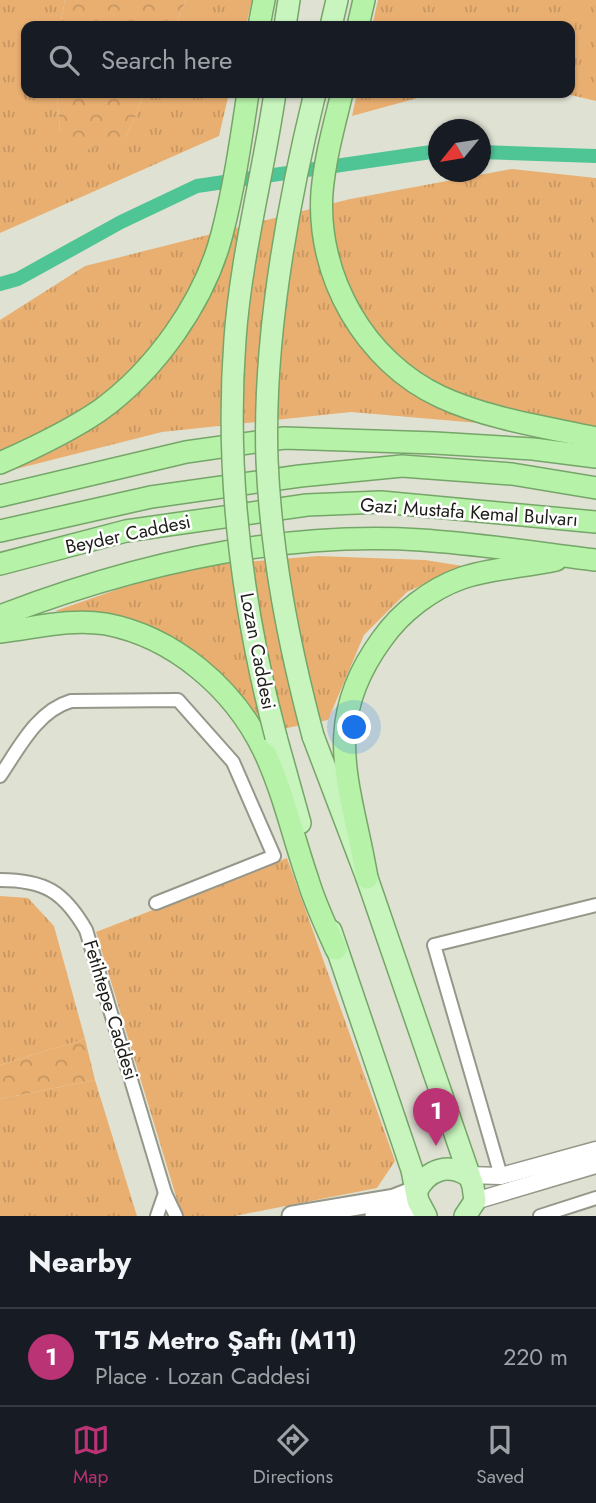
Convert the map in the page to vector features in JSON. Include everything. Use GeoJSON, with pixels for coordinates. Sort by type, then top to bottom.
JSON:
{"type":"FeatureCollection","features":[{"type":"Feature","properties":{"kind":"highway"},"geometry":{"type":"LineString","coordinates":[[260,21],[264,0]]}},
{"type":"Feature","properties":{"kind":"highway"},"geometry":{"type":"LineString","coordinates":[[359,21],[364,0]]}},
{"type":"Feature","properties":{"kind":"highway"},"geometry":{"type":"LineString","coordinates":[[0,463],[64,432],[100,410],[136,379],[172,335],[203,284],[222,237],[247,98]]}},
{"type":"Feature","properties":{"kind":"highway"},"geometry":{"type":"LineString","coordinates":[[341,98],[326,162],[322,215],[331,264],[346,305],[380,354],[422,387],[457,403],[596,438]]}},
{"type":"Feature","properties":{"kind":"highway"},"geometry":{"type":"LineString","coordinates":[[0,496],[186,452],[284,438],[328,437],[447,443],[596,457]]}},
{"type":"Feature","properties":{"kind":"highway","name":"Gazi Mustafa Kemal Bulvarı"},"geometry":{"type":"LineString","coordinates":[[249,482],[402,466],[512,474],[596,488]]}},
{"type":"Feature","properties":{"kind":"highway","name":"Beyder Caddesi"},"geometry":{"type":"LineString","coordinates":[[0,531],[151,497],[249,482]]}},
{"type":"Feature","properties":{"kind":"highway","name":"Gazi Mustafa Kemal Bulvarı"},"geometry":{"type":"LineString","coordinates":[[258,511],[307,505],[382,502],[596,522]]}},
{"type":"Feature","properties":{"kind":"highway","name":"Beyder Caddesi"},"geometry":{"type":"LineString","coordinates":[[0,564],[127,531],[258,511]]}},
{"type":"Feature","properties":{"kind":"highway"},"geometry":{"type":"LineString","coordinates":[[0,616],[118,576],[255,547],[420,540],[596,561]]}},
{"type":"Feature","properties":{"kind":"highway"},"geometry":{"type":"LineString","coordinates":[[367,878],[345,774],[343,736],[350,696],[367,658],[389,629],[415,604],[461,579],[569,557]]}},
{"type":"Feature","properties":{"kind":"highway"},"geometry":{"type":"LineString","coordinates":[[0,632],[62,622],[104,624],[122,628],[159,642],[187,659],[216,685],[238,708],[263,750],[309,884],[336,949]]}},
{"type":"Feature","properties":{"kind":"main road"},"geometry":{"type":"LineString","coordinates":[[286,21],[289,0]]}},
{"type":"Feature","properties":{"kind":"main road"},"geometry":{"type":"LineString","coordinates":[[332,21],[337,0]]}},
{"type":"Feature","properties":{"kind":"main road","name":"Lozan Caddesi"},"geometry":{"type":"LineString","coordinates":[[274,98],[235,337],[232,414],[237,520],[244,584],[259,670],[336,949],[426,1216]]}},
{"type":"Feature","properties":{"kind":"main road","name":"Lozan Caddesi"},"geometry":{"type":"LineString","coordinates":[[314,98],[294,189],[275,318],[267,421],[270,499],[279,588],[293,659],[313,736],[367,878],[473,1186],[473,1211]]}},
{"type":"Feature","properties":{"kind":"main road"},"geometry":{"type":"LineString","coordinates":[[292,1216],[394,1199],[417,1190],[430,1174],[442,1169],[453,1169],[467,1175]]}},
{"type":"Feature","properties":{"kind":"main road"},"geometry":{"type":"LineString","coordinates":[[375,1216],[411,1212],[426,1216]]}},
{"type":"Feature","properties":{"kind":"street"},"geometry":{"type":"LineString","coordinates":[[0,776],[36,724],[56,705],[71,701],[178,700],[233,762],[274,856],[156,904]]}},
{"type":"Feature","properties":{"kind":"street","name":"Fetihtepe Caddesi"},"geometry":{"type":"LineString","coordinates":[[0,880],[44,885],[74,909],[86,930],[164,1193],[176,1216]]}},
{"type":"Feature","properties":{"kind":"street"},"geometry":{"type":"LineString","coordinates":[[501,1176],[434,945],[596,905]]}},
{"type":"Feature","properties":{"kind":"street"},"geometry":{"type":"LineString","coordinates":[[467,1175],[501,1176],[596,1150]]}},
{"type":"Feature","properties":{"kind":"street"},"geometry":{"type":"LineString","coordinates":[[473,1211],[596,1165]]}},
{"type":"Feature","properties":{"kind":"street"},"geometry":{"type":"LineString","coordinates":[[157,1216],[164,1193]]}},
{"type":"Feature","properties":{"kind":"street"},"geometry":{"type":"LineString","coordinates":[[540,1216],[596,1198]]}},
{"type":"Feature","properties":{"kind":"green space"},"geometry":{"type":"Polygon","coordinates":[[[0,0],[65,0],[61,21],[21,21],[21,98],[57,98],[60,133],[125,139],[143,98],[228,98],[219,136],[0,233],[0,0]]]}},
{"type":"Feature","properties":{"kind":"green space"},"geometry":{"type":"Polygon","coordinates":[[[65,0],[186,0],[177,21],[61,21],[65,0]]]}},
{"type":"Feature","properties":{"kind":"green space"},"geometry":{"type":"Polygon","coordinates":[[[186,0],[252,0],[247,21],[177,21],[186,0]]]}},
{"type":"Feature","properties":{"kind":"green space"},"geometry":{"type":"Polygon","coordinates":[[[378,0],[596,0],[596,101],[575,96],[575,21],[373,21],[378,0]]]}},
{"type":"Feature","properties":{"kind":"green space"},"geometry":{"type":"Polygon","coordinates":[[[57,98],[143,98],[125,139],[82,151],[60,133],[57,98]]]}},
{"type":"Feature","properties":{"kind":"green space"},"geometry":{"type":"Polygon","coordinates":[[[356,98],[418,98],[352,116],[356,98]]]}},
{"type":"Feature","properties":{"kind":"green space"},"geometry":{"type":"Polygon","coordinates":[[[512,169],[596,178],[596,433],[351,412],[162,432],[0,473],[0,320],[85,266],[350,199],[442,182],[491,182],[491,173],[512,169]]]}},
{"type":"Feature","properties":{"kind":"green space"},"geometry":{"type":"Polygon","coordinates":[[[318,556],[425,560],[463,566],[407,592],[364,635],[328,720],[261,733],[218,676],[198,656],[176,641],[125,620],[55,611],[136,583],[209,565],[318,556]]]}},
{"type":"Feature","properties":{"kind":"green space"},"geometry":{"type":"Polygon","coordinates":[[[287,858],[395,1161],[377,1188],[235,1216],[182,1216],[96,932],[287,858]]]}},
{"type":"Feature","properties":{"kind":"green space"},"geometry":{"type":"Polygon","coordinates":[[[0,896],[28,898],[54,926],[85,1039],[0,1065],[0,896]]]}},
{"type":"Feature","properties":{"kind":"green space"},"geometry":{"type":"Polygon","coordinates":[[[85,1039],[95,1080],[0,1099],[0,1065],[85,1039]]]}},
{"type":"Feature","properties":{"kind":"green space"},"geometry":{"type":"Polygon","coordinates":[[[95,1080],[137,1216],[0,1216],[0,1099],[95,1080]]]}},
{"type":"Feature","properties":{"kind":"waterway"},"geometry":{"type":"LineString","coordinates":[[0,284],[18,279],[121,222],[197,186],[428,152]]}},
{"type":"Feature","properties":{"kind":"waterway"},"geometry":{"type":"LineString","coordinates":[[491,152],[596,156]]}},
{"type":"Feature","properties":{"kind":"place","name":"T15 Metro Şaftı (M11)"},"geometry":{"type":"Point","coordinates":[436,1146]}}]}
